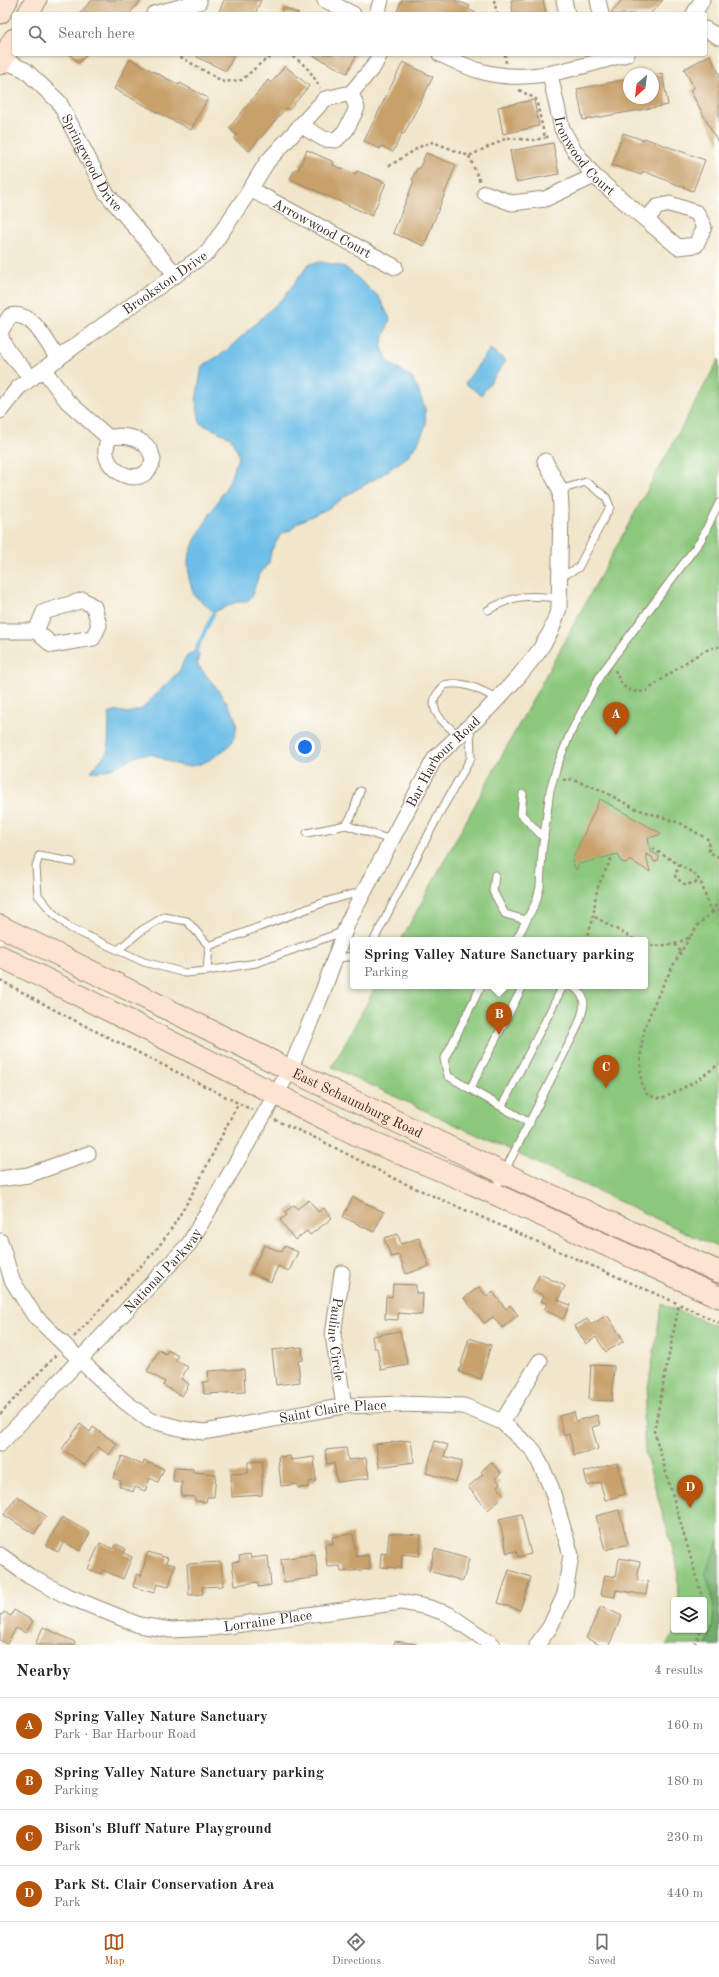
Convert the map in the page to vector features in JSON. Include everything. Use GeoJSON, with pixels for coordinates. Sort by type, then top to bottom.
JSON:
{"type":"FeatureCollection","features":[{"type":"Feature","properties":{"kind":"main road"},"geometry":{"type":"LineString","coordinates":[[0,13],[7,0]]}},
{"type":"Feature","properties":{"kind":"main road"},"geometry":{"type":"LineString","coordinates":[[29,12],[36,0]]}},
{"type":"Feature","properties":{"kind":"main road"},"geometry":{"type":"LineString","coordinates":[[1,61],[12,42]]}},
{"type":"Feature","properties":{"kind":"main road","name":"East Schaumburg Road"},"geometry":{"type":"LineString","coordinates":[[0,926],[290,1070],[503,1173],[719,1272]]}},
{"type":"Feature","properties":{"kind":"main road","name":"East Schaumburg Road"},"geometry":{"type":"LineString","coordinates":[[0,956],[361,1137],[494,1194],[719,1297]]}},
{"type":"Feature","properties":{"kind":"street"},"geometry":{"type":"LineString","coordinates":[[325,0],[349,12]]}},
{"type":"Feature","properties":{"kind":"street"},"geometry":{"type":"LineString","coordinates":[[378,12],[381,0]]}},
{"type":"Feature","properties":{"kind":"street"},"geometry":{"type":"LineString","coordinates":[[564,0],[567,12]]}},
{"type":"Feature","properties":{"kind":"street"},"geometry":{"type":"LineString","coordinates":[[598,0],[601,12]]}},
{"type":"Feature","properties":{"kind":"street"},"geometry":{"type":"LineString","coordinates":[[695,12],[702,0]]}},
{"type":"Feature","properties":{"kind":"street"},"geometry":{"type":"LineString","coordinates":[[164,12],[197,5]]}},
{"type":"Feature","properties":{"kind":"street"},"geometry":{"type":"LineString","coordinates":[[707,30],[719,37]]}},
{"type":"Feature","properties":{"kind":"street"},"geometry":{"type":"LineString","coordinates":[[325,99],[351,93],[374,66],[379,56]]}},
{"type":"Feature","properties":{"kind":"street"},"geometry":{"type":"LineString","coordinates":[[444,56],[478,71],[516,77],[550,74],[576,60],[608,56]]}},
{"type":"Feature","properties":{"kind":"street","name":"Springwood Drive"},"geometry":{"type":"LineString","coordinates":[[1,61],[25,70],[59,102],[106,193],[176,275]]}},
{"type":"Feature","properties":{"kind":"street","name":"Ironwood Court"},"geometry":{"type":"LineString","coordinates":[[550,74],[562,129],[574,150],[594,176],[647,219]]}},
{"type":"Feature","properties":{"kind":"street"},"geometry":{"type":"LineString","coordinates":[[300,124],[324,139],[336,140],[346,130],[356,108],[351,93]]}},
{"type":"Feature","properties":{"kind":"street","name":"Brookston Drive"},"geometry":{"type":"LineString","coordinates":[[0,411],[18,388],[98,329],[208,252],[267,162],[300,124],[325,99]]}},
{"type":"Feature","properties":{"kind":"street"},"geometry":{"type":"LineString","coordinates":[[485,193],[512,203],[544,199],[594,176]]}},
{"type":"Feature","properties":{"kind":"street","name":"Arrowwood Court"},"geometry":{"type":"LineString","coordinates":[[250,189],[394,267]]}},
{"type":"Feature","properties":{"kind":"street"},"geometry":{"type":"LineString","coordinates":[[58,359],[39,330],[27,317],[18,314],[10,316],[0,332],[2,341],[10,353],[38,374],[109,438]]}},
{"type":"Feature","properties":{"kind":"street","name":"Bar Harbour Road"},"geometry":{"type":"LineString","coordinates":[[290,1070],[345,931],[435,758],[498,699],[539,651],[551,631],[559,608],[560,490],[545,461]]}},
{"type":"Feature","properties":{"kind":"street"},"geometry":{"type":"LineString","coordinates":[[0,631],[36,631]]}},
{"type":"Feature","properties":{"kind":"street","name":"National Parkway"},"geometry":{"type":"LineString","coordinates":[[0,1444],[190,1244],[290,1070]]}},
{"type":"Feature","properties":{"kind":"street"},"geometry":{"type":"LineString","coordinates":[[0,1179],[28,1175],[88,1154]]}},
{"type":"Feature","properties":{"kind":"street","name":"Saint Claire Place"},"geometry":{"type":"LineString","coordinates":[[0,1241],[12,1280],[34,1315],[124,1401],[149,1420],[204,1432],[344,1406],[402,1404],[464,1406],[502,1422],[534,1452],[551,1487],[571,1555],[565,1594],[550,1628],[536,1645]]}},
{"type":"Feature","properties":{"kind":"street","name":"Pauline Circle"},"geometry":{"type":"LineString","coordinates":[[342,1273],[333,1335],[344,1406]]}},
{"type":"Feature","properties":{"kind":"street"},"geometry":{"type":"LineString","coordinates":[[502,1422],[540,1361]]}},
{"type":"Feature","properties":{"kind":"street","name":"Lorraine Place"},"geometry":{"type":"LineString","coordinates":[[0,1555],[29,1576],[65,1595],[139,1625],[171,1630],[213,1628],[400,1602],[427,1607],[448,1614],[493,1645]]}},
{"type":"Feature","properties":{"kind":"lane"},"geometry":{"type":"LineString","coordinates":[[560,490],[586,482],[606,497],[610,507],[578,568],[560,577]]}},
{"type":"Feature","properties":{"kind":"lane"},"geometry":{"type":"LineString","coordinates":[[518,937],[536,902],[540,887],[544,838],[553,780],[557,766],[587,701],[601,674],[702,540],[719,503]]}},
{"type":"Feature","properties":{"kind":"lane"},"geometry":{"type":"LineString","coordinates":[[488,610],[502,602],[527,595],[559,598]]}},
{"type":"Feature","properties":{"kind":"lane"},"geometry":{"type":"LineString","coordinates":[[458,735],[442,721],[434,708],[435,698],[444,685],[456,682],[477,688],[498,699]]}},
{"type":"Feature","properties":{"kind":"lane"},"geometry":{"type":"LineString","coordinates":[[376,937],[439,814],[471,758],[470,724]]}},
{"type":"Feature","properties":{"kind":"lane"},"geometry":{"type":"LineString","coordinates":[[346,825],[352,815],[360,791]]}},
{"type":"Feature","properties":{"kind":"lane"},"geometry":{"type":"LineString","coordinates":[[523,794],[521,814],[544,838]]}},
{"type":"Feature","properties":{"kind":"lane"},"geometry":{"type":"LineString","coordinates":[[307,833],[346,825],[391,840]]}},
{"type":"Feature","properties":{"kind":"lane"},"geometry":{"type":"LineString","coordinates":[[72,862],[39,856],[36,866],[38,895],[52,912],[70,928],[144,962],[185,973],[256,963],[345,931]]}},
{"type":"Feature","properties":{"kind":"lane"},"geometry":{"type":"LineString","coordinates":[[495,875],[493,891],[505,914],[526,920]]}},
{"type":"Feature","properties":{"kind":"lane"},"geometry":{"type":"LineString","coordinates":[[209,946],[325,902],[365,890]]}},
{"type":"Feature","properties":{"kind":"lane"},"geometry":{"type":"LineString","coordinates":[[118,950],[142,930],[164,917],[187,921],[209,946],[207,971]]}},
{"type":"Feature","properties":{"kind":"lane"},"geometry":{"type":"LineString","coordinates":[[334,959],[350,956]]}},
{"type":"Feature","properties":{"kind":"lane"},"geometry":{"type":"LineString","coordinates":[[480,989],[444,1060],[448,1076],[530,1123]]}},
{"type":"Feature","properties":{"kind":"lane"},"geometry":{"type":"LineString","coordinates":[[470,1089],[521,989]]}},
{"type":"Feature","properties":{"kind":"lane"},"geometry":{"type":"LineString","coordinates":[[502,1106],[561,989]]}},
{"type":"Feature","properties":{"kind":"lane"},"geometry":{"type":"LineString","coordinates":[[494,1194],[503,1173],[530,1123],[577,1028],[584,1008],[584,998],[581,992],[576,989]]}},
{"type":"Feature","properties":{"kind":"path"},"geometry":{"type":"LineString","coordinates":[[494,0],[497,12]]}},
{"type":"Feature","properties":{"kind":"path"},"geometry":{"type":"LineString","coordinates":[[178,56],[224,82],[242,80],[262,62],[274,56]]}},
{"type":"Feature","properties":{"kind":"path"},"geometry":{"type":"LineString","coordinates":[[291,56],[300,60],[310,70],[325,99]]}},
{"type":"Feature","properties":{"kind":"path"},"geometry":{"type":"LineString","coordinates":[[505,56],[508,76],[513,87],[536,99],[545,138]]}},
{"type":"Feature","properties":{"kind":"path"},"geometry":{"type":"LineString","coordinates":[[469,156],[507,138],[533,140],[545,138],[562,129]]}},
{"type":"Feature","properties":{"kind":"path"},"geometry":{"type":"LineString","coordinates":[[389,166],[423,145],[433,142],[469,156],[485,193]]}},
{"type":"Feature","properties":{"kind":"path"},"geometry":{"type":"LineString","coordinates":[[611,661],[619,680],[626,690],[637,693],[646,691],[691,659],[714,647],[719,647]]}},
{"type":"Feature","properties":{"kind":"path"},"geometry":{"type":"LineString","coordinates":[[553,780],[571,779],[601,790],[634,808],[680,823],[709,840],[710,852],[719,856]]}},
{"type":"Feature","properties":{"kind":"path"},"geometry":{"type":"LineString","coordinates":[[650,847],[696,875],[700,881],[711,913]]}},
{"type":"Feature","properties":{"kind":"path"},"geometry":{"type":"LineString","coordinates":[[585,937],[595,917],[595,902],[599,886],[613,856]]}},
{"type":"Feature","properties":{"kind":"path"},"geometry":{"type":"LineString","coordinates":[[680,864],[675,875],[676,878],[686,885],[700,881]]}},
{"type":"Feature","properties":{"kind":"path"},"geometry":{"type":"LineString","coordinates":[[719,901],[711,913],[698,924],[681,952],[646,1025],[643,1036],[641,1069],[643,1086],[646,1093],[662,1099],[696,1081],[719,1064]]}},
{"type":"Feature","properties":{"kind":"path"},"geometry":{"type":"LineString","coordinates":[[711,913],[719,910]]}},
{"type":"Feature","properties":{"kind":"path"},"geometry":{"type":"LineString","coordinates":[[595,917],[630,937]]}},
{"type":"Feature","properties":{"kind":"path"},"geometry":{"type":"LineString","coordinates":[[648,945],[654,946],[675,944],[690,937]]}},
{"type":"Feature","properties":{"kind":"path"},"geometry":{"type":"LineString","coordinates":[[675,944],[681,952]]}},
{"type":"Feature","properties":{"kind":"path"},"geometry":{"type":"LineString","coordinates":[[0,980],[64,1015],[238,1104],[180,1217],[167,1236],[156,1250],[0,1414]]}},
{"type":"Feature","properties":{"kind":"path"},"geometry":{"type":"LineString","coordinates":[[289,1126],[397,1180],[719,1323]]}},
{"type":"Feature","properties":{"kind":"path"},"geometry":{"type":"LineString","coordinates":[[679,1304],[654,1430],[703,1597]]}},
{"type":"Feature","properties":{"kind":"path"},"geometry":{"type":"LineString","coordinates":[[695,1645],[700,1633]]}},
{"type":"Feature","properties":{"kind":"green space"},"geometry":{"type":"Polygon","coordinates":[[[719,359],[719,1248],[332,1067],[374,989],[648,989],[648,937],[403,937],[719,359]]]}},
{"type":"Feature","properties":{"kind":"green space"},"geometry":{"type":"Polygon","coordinates":[[[662,1304],[719,1327],[719,1645],[666,1645],[675,1633],[707,1633],[707,1597],[678,1597],[677,1564],[645,1452],[643,1418],[662,1304]]]}},
{"type":"Feature","properties":{"kind":"green space"},"geometry":{"type":"Polygon","coordinates":[[[719,1540],[719,1645],[706,1645],[712,1626],[713,1609],[711,1592],[705,1573],[719,1540]]]}},
{"type":"Feature","properties":{"kind":"water"},"geometry":{"type":"Polygon","coordinates":[[[321,262],[345,267],[379,297],[390,319],[381,346],[389,363],[412,378],[418,389],[425,409],[426,425],[418,443],[406,458],[329,508],[297,523],[291,530],[281,534],[271,551],[269,563],[259,574],[252,596],[247,602],[237,602],[214,612],[194,595],[189,579],[188,559],[195,540],[229,482],[239,455],[231,438],[200,423],[196,401],[202,366],[225,352],[284,297],[309,264],[321,262]]]}},
{"type":"Feature","properties":{"kind":"water"},"geometry":{"type":"Polygon","coordinates":[[[490,349],[506,361],[481,395],[465,383],[490,349]]]}},
{"type":"Feature","properties":{"kind":"water"},"geometry":{"type":"Polygon","coordinates":[[[196,650],[199,655],[197,664],[219,692],[234,715],[236,721],[236,731],[231,743],[210,760],[192,766],[182,766],[152,754],[148,754],[133,758],[113,768],[91,771],[108,751],[109,714],[118,711],[128,713],[142,709],[180,670],[185,658],[196,650]]]}},
{"type":"Feature","properties":{"kind":"building"},"geometry":{"type":"Polygon","coordinates":[[[92,0],[141,0],[131,12],[81,12],[92,0]]]}},
{"type":"Feature","properties":{"kind":"building"},"geometry":{"type":"Polygon","coordinates":[[[224,0],[261,0],[256,12],[219,12],[224,0]]]}},
{"type":"Feature","properties":{"kind":"building"},"geometry":{"type":"Polygon","coordinates":[[[402,0],[454,0],[470,6],[468,9],[474,12],[399,12],[397,11],[402,0]]]}},
{"type":"Feature","properties":{"kind":"building"},"geometry":{"type":"Polygon","coordinates":[[[511,0],[543,0],[546,12],[513,12],[511,0]]]}},
{"type":"Feature","properties":{"kind":"building"},"geometry":{"type":"Polygon","coordinates":[[[622,0],[663,0],[652,12],[611,12],[622,0]]]}},
{"type":"Feature","properties":{"kind":"building"},"geometry":{"type":"Polygon","coordinates":[[[284,7],[295,12],[282,12],[284,7]]]}},
{"type":"Feature","properties":{"kind":"building"},"geometry":{"type":"Polygon","coordinates":[[[710,55],[719,73],[719,144],[690,90],[694,88],[684,69],[710,55]]]}},
{"type":"Feature","properties":{"kind":"building"},"geometry":{"type":"Polygon","coordinates":[[[71,56],[85,56],[79,63],[71,56]]]}},
{"type":"Feature","properties":{"kind":"building"},"geometry":{"type":"Polygon","coordinates":[[[198,56],[234,56],[226,71],[197,57],[198,56]]]}},
{"type":"Feature","properties":{"kind":"building"},"geometry":{"type":"Polygon","coordinates":[[[314,56],[356,56],[347,73],[314,56]]]}},
{"type":"Feature","properties":{"kind":"building"},"geometry":{"type":"Polygon","coordinates":[[[130,59],[179,85],[180,83],[208,98],[191,130],[114,89],[130,59]]]}},
{"type":"Feature","properties":{"kind":"building"},"geometry":{"type":"Polygon","coordinates":[[[403,62],[433,77],[404,134],[402,133],[393,152],[381,146],[380,149],[364,141],[403,62]]]}},
{"type":"Feature","properties":{"kind":"building"},"geometry":{"type":"Polygon","coordinates":[[[285,66],[309,86],[289,110],[286,108],[249,151],[234,139],[237,135],[229,128],[268,80],[271,83],[285,66]]]}},
{"type":"Feature","properties":{"kind":"building"},"geometry":{"type":"Polygon","coordinates":[[[662,73],[668,105],[583,120],[577,89],[623,80],[623,104],[659,104],[659,74],[662,73]]]}},
{"type":"Feature","properties":{"kind":"building"},"geometry":{"type":"Polygon","coordinates":[[[534,100],[539,126],[503,134],[498,107],[534,100]]]}},
{"type":"Feature","properties":{"kind":"building"},"geometry":{"type":"Polygon","coordinates":[[[623,133],[643,140],[644,138],[705,160],[693,191],[643,171],[641,175],[612,165],[623,133]]]}},
{"type":"Feature","properties":{"kind":"building"},"geometry":{"type":"Polygon","coordinates":[[[553,143],[559,174],[516,182],[510,151],[553,143]]]}},
{"type":"Feature","properties":{"kind":"building"},"geometry":{"type":"Polygon","coordinates":[[[307,150],[334,162],[333,165],[356,174],[357,171],[386,183],[372,216],[290,179],[295,169],[298,170],[307,150]]]}},
{"type":"Feature","properties":{"kind":"building"},"geometry":{"type":"Polygon","coordinates":[[[426,153],[456,165],[424,246],[393,233],[414,181],[412,180],[426,153]]]}},
{"type":"Feature","properties":{"kind":"building"},"geometry":{"type":"Polygon","coordinates":[[[600,799],[662,834],[648,838],[650,851],[659,856],[658,861],[654,862],[652,857],[646,854],[650,872],[630,860],[627,863],[621,862],[618,854],[579,864],[576,870],[572,860],[600,799]]]}},
{"type":"Feature","properties":{"kind":"building"},"geometry":{"type":"Polygon","coordinates":[[[353,1197],[384,1212],[374,1232],[343,1217],[353,1197]]]}},
{"type":"Feature","properties":{"kind":"building"},"geometry":{"type":"Polygon","coordinates":[[[309,1200],[318,1212],[324,1208],[332,1218],[310,1235],[307,1231],[295,1240],[280,1220],[287,1215],[285,1212],[294,1205],[297,1209],[309,1200]]]}},
{"type":"Feature","properties":{"kind":"building"},"geometry":{"type":"Polygon","coordinates":[[[398,1234],[401,1244],[419,1238],[429,1266],[406,1274],[399,1255],[391,1257],[384,1238],[398,1234]]]}},
{"type":"Feature","properties":{"kind":"building"},"geometry":{"type":"Polygon","coordinates":[[[264,1245],[282,1252],[285,1246],[298,1252],[289,1271],[278,1266],[271,1282],[251,1273],[264,1245]]]}},
{"type":"Feature","properties":{"kind":"building"},"geometry":{"type":"Polygon","coordinates":[[[540,1274],[565,1286],[558,1300],[570,1305],[563,1319],[544,1310],[547,1304],[541,1301],[544,1296],[532,1290],[540,1274]]]}},
{"type":"Feature","properties":{"kind":"building"},"geometry":{"type":"Polygon","coordinates":[[[393,1284],[416,1285],[416,1293],[423,1293],[422,1315],[398,1313],[398,1320],[385,1319],[386,1296],[392,1297],[393,1284]]]}},
{"type":"Feature","properties":{"kind":"building"},"geometry":{"type":"Polygon","coordinates":[[[479,1287],[487,1297],[493,1292],[506,1309],[510,1305],[518,1315],[502,1328],[493,1317],[484,1323],[464,1298],[479,1287]]]}},
{"type":"Feature","properties":{"kind":"building"},"geometry":{"type":"Polygon","coordinates":[[[607,1315],[624,1341],[606,1352],[596,1337],[586,1344],[575,1326],[587,1319],[591,1325],[607,1315]]]}},
{"type":"Feature","properties":{"kind":"building"},"geometry":{"type":"Polygon","coordinates":[[[400,1331],[408,1365],[381,1370],[377,1348],[374,1348],[372,1336],[400,1331]]]}},
{"type":"Feature","properties":{"kind":"building"},"geometry":{"type":"Polygon","coordinates":[[[469,1338],[491,1345],[481,1379],[459,1372],[469,1338]]]}},
{"type":"Feature","properties":{"kind":"building"},"geometry":{"type":"Polygon","coordinates":[[[302,1347],[303,1360],[298,1361],[300,1382],[276,1385],[272,1350],[302,1347]]]}},
{"type":"Feature","properties":{"kind":"building"},"geometry":{"type":"Polygon","coordinates":[[[159,1350],[166,1354],[168,1350],[178,1356],[175,1360],[188,1367],[181,1379],[189,1384],[182,1396],[163,1385],[165,1382],[147,1371],[159,1350]]]}},
{"type":"Feature","properties":{"kind":"building"},"geometry":{"type":"Polygon","coordinates":[[[591,1365],[614,1366],[612,1401],[589,1400],[591,1365]]]}},
{"type":"Feature","properties":{"kind":"building"},"geometry":{"type":"Polygon","coordinates":[[[244,1369],[245,1392],[204,1394],[203,1382],[209,1382],[208,1371],[244,1369]]]}},
{"type":"Feature","properties":{"kind":"building"},"geometry":{"type":"Polygon","coordinates":[[[574,1412],[576,1421],[597,1415],[600,1425],[592,1427],[598,1449],[574,1455],[569,1434],[564,1436],[559,1416],[574,1412]]]}},
{"type":"Feature","properties":{"kind":"building"},"geometry":{"type":"Polygon","coordinates":[[[80,1424],[90,1432],[93,1427],[117,1444],[109,1455],[98,1447],[85,1465],[62,1449],[80,1424]]]}},
{"type":"Feature","properties":{"kind":"building"},"geometry":{"type":"Polygon","coordinates":[[[411,1440],[414,1462],[379,1467],[376,1444],[411,1440]]]}},
{"type":"Feature","properties":{"kind":"building"},"geometry":{"type":"Polygon","coordinates":[[[435,1441],[448,1445],[444,1456],[462,1461],[456,1482],[426,1473],[435,1441]]]}},
{"type":"Feature","properties":{"kind":"building"},"geometry":{"type":"Polygon","coordinates":[[[346,1448],[348,1460],[366,1458],[369,1478],[337,1482],[334,1463],[327,1464],[325,1450],[346,1448]]]}},
{"type":"Feature","properties":{"kind":"building"},"geometry":{"type":"Polygon","coordinates":[[[122,1456],[143,1465],[144,1461],[164,1469],[158,1482],[150,1478],[145,1491],[135,1487],[133,1492],[119,1486],[121,1481],[113,1478],[122,1456]]]}},
{"type":"Feature","properties":{"kind":"building"},"geometry":{"type":"Polygon","coordinates":[[[290,1456],[291,1460],[314,1457],[316,1481],[309,1482],[309,1487],[298,1488],[297,1484],[281,1486],[278,1457],[290,1456]]]}},
{"type":"Feature","properties":{"kind":"building"},"geometry":{"type":"Polygon","coordinates":[[[262,1461],[262,1495],[232,1497],[231,1474],[248,1473],[248,1462],[262,1461]]]}},
{"type":"Feature","properties":{"kind":"building"},"geometry":{"type":"Polygon","coordinates":[[[491,1462],[501,1473],[495,1478],[500,1483],[497,1486],[504,1495],[488,1510],[468,1487],[483,1474],[481,1472],[491,1462]]]}},
{"type":"Feature","properties":{"kind":"building"},"geometry":{"type":"Polygon","coordinates":[[[617,1463],[625,1494],[605,1500],[600,1482],[588,1486],[584,1472],[617,1463]]]}},
{"type":"Feature","properties":{"kind":"building"},"geometry":{"type":"Polygon","coordinates":[[[174,1468],[193,1469],[193,1472],[216,1474],[214,1497],[207,1497],[206,1502],[195,1501],[195,1497],[181,1496],[182,1482],[173,1481],[174,1468]]]}},
{"type":"Feature","properties":{"kind":"building"},"geometry":{"type":"Polygon","coordinates":[[[17,1496],[46,1516],[34,1534],[4,1515],[17,1496]]]}},
{"type":"Feature","properties":{"kind":"building"},"geometry":{"type":"Polygon","coordinates":[[[619,1510],[628,1544],[605,1550],[596,1516],[619,1510]]]}},
{"type":"Feature","properties":{"kind":"building"},"geometry":{"type":"Polygon","coordinates":[[[521,1514],[531,1554],[518,1557],[516,1551],[507,1553],[499,1519],[521,1514]]]}},
{"type":"Feature","properties":{"kind":"building"},"geometry":{"type":"Polygon","coordinates":[[[62,1517],[90,1533],[80,1551],[64,1542],[58,1552],[46,1546],[62,1517]]]}},
{"type":"Feature","properties":{"kind":"building"},"geometry":{"type":"Polygon","coordinates":[[[389,1533],[421,1535],[419,1556],[402,1554],[401,1568],[380,1567],[381,1553],[387,1554],[389,1533]]]}},
{"type":"Feature","properties":{"kind":"building"},"geometry":{"type":"Polygon","coordinates":[[[353,1534],[356,1557],[368,1555],[370,1569],[341,1572],[340,1566],[327,1567],[325,1544],[333,1544],[332,1537],[353,1534]]]}},
{"type":"Feature","properties":{"kind":"building"},"geometry":{"type":"Polygon","coordinates":[[[100,1543],[114,1549],[116,1544],[126,1549],[124,1553],[132,1557],[123,1579],[103,1570],[101,1574],[88,1569],[100,1543]]]}},
{"type":"Feature","properties":{"kind":"building"},"geometry":{"type":"Polygon","coordinates":[[[435,1549],[469,1559],[463,1581],[429,1571],[435,1549]]]}},
{"type":"Feature","properties":{"kind":"building"},"geometry":{"type":"Polygon","coordinates":[[[148,1552],[168,1558],[166,1563],[175,1565],[169,1587],[157,1584],[154,1593],[133,1587],[137,1574],[141,1576],[148,1552]]]}},
{"type":"Feature","properties":{"kind":"building"},"geometry":{"type":"Polygon","coordinates":[[[250,1554],[251,1558],[268,1556],[271,1585],[258,1587],[258,1582],[235,1585],[232,1562],[240,1561],[239,1556],[250,1554]]]}},
{"type":"Feature","properties":{"kind":"building"},"geometry":{"type":"Polygon","coordinates":[[[315,1554],[318,1577],[284,1582],[281,1559],[315,1554]]]}},
{"type":"Feature","properties":{"kind":"building"},"geometry":{"type":"Polygon","coordinates":[[[619,1558],[640,1562],[637,1580],[648,1582],[646,1595],[616,1590],[615,1597],[601,1595],[605,1575],[616,1577],[619,1558]]]}},
{"type":"Feature","properties":{"kind":"building"},"geometry":{"type":"Polygon","coordinates":[[[221,1562],[223,1586],[202,1587],[203,1594],[189,1595],[187,1564],[221,1562]]]}},
{"type":"Feature","properties":{"kind":"building"},"geometry":{"type":"Polygon","coordinates":[[[509,1570],[531,1577],[520,1610],[498,1603],[509,1570]]]}},
{"type":"Feature","properties":{"kind":"building"},"geometry":{"type":"Polygon","coordinates":[[[601,1606],[622,1616],[609,1645],[600,1645],[586,1638],[601,1606]]]}},
{"type":"Feature","properties":{"kind":"building"},"geometry":{"type":"Polygon","coordinates":[[[14,1610],[33,1621],[26,1633],[16,1628],[7,1644],[0,1640],[0,1614],[2,1615],[4,1612],[11,1616],[14,1610]]]}},
{"type":"Feature","properties":{"kind":"building"},"geometry":{"type":"Polygon","coordinates":[[[43,1627],[75,1642],[74,1645],[35,1645],[43,1627]]]}},
{"type":"Feature","properties":{"kind":"building"},"geometry":{"type":"Polygon","coordinates":[[[395,1641],[416,1644],[416,1645],[394,1645],[395,1641]]]}},
{"type":"Feature","properties":{"kind":"waterway"},"geometry":{"type":"LineString","coordinates":[[196,650],[214,612]]}},
{"type":"Feature","properties":{"kind":"place","name":"Spring Valley Nature Sanctuary"},"geometry":{"type":"Point","coordinates":[616,735]}},
{"type":"Feature","properties":{"kind":"place","name":"Spring Valley Nature Sanctuary parking"},"geometry":{"type":"Point","coordinates":[499,1035]}},
{"type":"Feature","properties":{"kind":"place","name":"Bison's Bluff Nature Playground"},"geometry":{"type":"Point","coordinates":[606,1088]}},
{"type":"Feature","properties":{"kind":"place","name":"Park St. Clair Conservation Area"},"geometry":{"type":"Point","coordinates":[690,1508]}}]}
